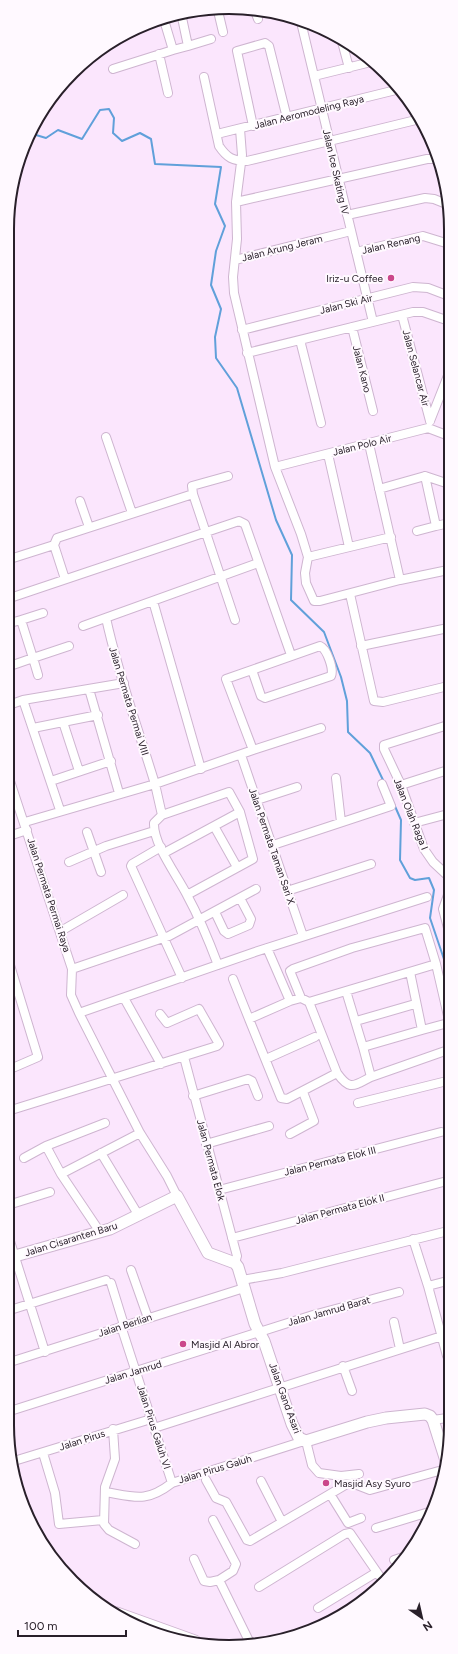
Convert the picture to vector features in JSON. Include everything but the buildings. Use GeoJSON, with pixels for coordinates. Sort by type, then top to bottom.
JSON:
{"type":"FeatureCollection","features":[{"type":"Feature","properties":{"kind":"street"},"geometry":{"type":"LineString","coordinates":[[219,14],[223,32]]}},
{"type":"Feature","properties":{"kind":"street"},"geometry":{"type":"LineString","coordinates":[[182,19],[188,46]]}},
{"type":"Feature","properties":{"kind":"street"},"geometry":{"type":"LineString","coordinates":[[165,23],[173,50]]}},
{"type":"Feature","properties":{"kind":"street","name":"Jalan Ice Skating IV"},"geometry":{"type":"LineString","coordinates":[[302,27],[329,143],[374,322]]}},
{"type":"Feature","properties":{"kind":"street"},"geometry":{"type":"LineString","coordinates":[[113,68],[211,40]]}},
{"type":"Feature","properties":{"kind":"street"},"geometry":{"type":"LineString","coordinates":[[253,126],[237,52],[265,43],[270,46],[287,118]]}},
{"type":"Feature","properties":{"kind":"street"},"geometry":{"type":"LineString","coordinates":[[344,47],[349,68]]}},
{"type":"Feature","properties":{"kind":"street"},"geometry":{"type":"LineString","coordinates":[[159,54],[168,93]]}},
{"type":"Feature","properties":{"kind":"street"},"geometry":{"type":"LineString","coordinates":[[314,76],[366,63]]}},
{"type":"Feature","properties":{"kind":"street"},"geometry":{"type":"LineString","coordinates":[[204,77],[219,146],[229,158],[241,161],[329,143],[414,121]]}},
{"type":"Feature","properties":{"kind":"street","name":"Jalan Aeromodeling Raya"},"geometry":{"type":"LineString","coordinates":[[217,134],[322,110],[394,91]]}},
{"type":"Feature","properties":{"kind":"street"},"geometry":{"type":"LineString","coordinates":[[235,260],[237,239],[236,202],[242,146],[240,129]]}},
{"type":"Feature","properties":{"kind":"street"},"geometry":{"type":"LineString","coordinates":[[236,202],[433,159]]}},
{"type":"Feature","properties":{"kind":"street"},"geometry":{"type":"LineString","coordinates":[[347,215],[425,198],[434,199],[442,202]]}},
{"type":"Feature","properties":{"kind":"street","name":"Jalan Arung Jeram"},"geometry":{"type":"LineString","coordinates":[[308,556],[275,467],[234,293],[235,260],[351,231]]}},
{"type":"Feature","properties":{"kind":"street","name":"Jalan Renang"},"geometry":{"type":"LineString","coordinates":[[356,252],[423,236],[444,242]]}},
{"type":"Feature","properties":{"kind":"street","name":"Jalan Ski Air"},"geometry":{"type":"LineString","coordinates":[[242,330],[421,287],[444,294]]}},
{"type":"Feature","properties":{"kind":"street"},"geometry":{"type":"LineString","coordinates":[[247,353],[418,311],[444,319]]}},
{"type":"Feature","properties":{"kind":"street","name":"Jalan Selancar Air"},"geometry":{"type":"LineString","coordinates":[[402,315],[429,424]]}},
{"type":"Feature","properties":{"kind":"street","name":"Jalan Kano"},"geometry":{"type":"LineString","coordinates":[[352,327],[373,411]]}},
{"type":"Feature","properties":{"kind":"street"},"geometry":{"type":"LineString","coordinates":[[300,340],[321,423]]}},
{"type":"Feature","properties":{"kind":"street"},"geometry":{"type":"LineString","coordinates":[[444,393],[429,424],[444,433]]}},
{"type":"Feature","properties":{"kind":"street","name":"Jalan Polo Air"},"geometry":{"type":"LineString","coordinates":[[275,467],[369,444],[429,424]]}},
{"type":"Feature","properties":{"kind":"street"},"geometry":{"type":"LineString","coordinates":[[106,437],[132,513]]}},
{"type":"Feature","properties":{"kind":"street"},"geometry":{"type":"LineString","coordinates":[[369,444],[400,580]]}},
{"type":"Feature","properties":{"kind":"street"},"geometry":{"type":"LineString","coordinates":[[328,454],[349,547]]}},
{"type":"Feature","properties":{"kind":"street"},"geometry":{"type":"LineString","coordinates":[[228,476],[192,486],[193,494],[235,620]]}},
{"type":"Feature","properties":{"kind":"street"},"geometry":{"type":"LineString","coordinates":[[380,489],[425,476],[444,482]]}},
{"type":"Feature","properties":{"kind":"street"},"geometry":{"type":"LineString","coordinates":[[425,476],[436,526]]}},
{"type":"Feature","properties":{"kind":"street"},"geometry":{"type":"LineString","coordinates":[[65,579],[54,545],[57,538],[193,494]]}},
{"type":"Feature","properties":{"kind":"street"},"geometry":{"type":"LineString","coordinates":[[80,501],[88,527]]}},
{"type":"Feature","properties":{"kind":"street"},"geometry":{"type":"LineString","coordinates":[[14,597],[206,532],[243,522],[245,524],[291,655]]}},
{"type":"Feature","properties":{"kind":"street"},"geometry":{"type":"LineString","coordinates":[[417,531],[444,524]]}},
{"type":"Feature","properties":{"kind":"street"},"geometry":{"type":"LineString","coordinates":[[391,537],[308,556],[304,573],[306,584],[314,601],[320,601],[400,580],[444,571]]}},
{"type":"Feature","properties":{"kind":"street"},"geometry":{"type":"LineString","coordinates":[[14,558],[54,545]]}},
{"type":"Feature","properties":{"kind":"street"},"geometry":{"type":"LineString","coordinates":[[83,626],[222,578],[258,563]]}},
{"type":"Feature","properties":{"kind":"street"},"geometry":{"type":"LineString","coordinates":[[350,594],[374,701],[383,702],[444,687]]}},
{"type":"Feature","properties":{"kind":"street"},"geometry":{"type":"LineString","coordinates":[[153,601],[201,769]]}},
{"type":"Feature","properties":{"kind":"street"},"geometry":{"type":"LineString","coordinates":[[14,622],[43,613]]}},
{"type":"Feature","properties":{"kind":"street","name":"Jalan Permata Permai VIII"},"geometry":{"type":"LineString","coordinates":[[106,618],[115,658],[155,784],[162,815]]}},
{"type":"Feature","properties":{"kind":"street"},"geometry":{"type":"LineString","coordinates":[[21,620],[38,675]]}},
{"type":"Feature","properties":{"kind":"street"},"geometry":{"type":"LineString","coordinates":[[361,646],[444,629]]}},
{"type":"Feature","properties":{"kind":"street"},"geometry":{"type":"LineString","coordinates":[[14,665],[69,646]]}},
{"type":"Feature","properties":{"kind":"street"},"geometry":{"type":"LineString","coordinates":[[252,670],[261,696],[265,698],[331,676],[332,672],[325,649],[320,646],[226,679],[253,750]]}},
{"type":"Feature","properties":{"kind":"street"},"geometry":{"type":"LineString","coordinates":[[14,703],[23,700],[124,683]]}},
{"type":"Feature","properties":{"kind":"street"},"geometry":{"type":"LineString","coordinates":[[89,689],[111,761],[118,793]]}},
{"type":"Feature","properties":{"kind":"street"},"geometry":{"type":"LineString","coordinates":[[23,700],[60,810]]}},
{"type":"Feature","properties":{"kind":"street"},"geometry":{"type":"LineString","coordinates":[[33,728],[98,715]]}},
{"type":"Feature","properties":{"kind":"street"},"geometry":{"type":"LineString","coordinates":[[63,722],[79,771]]}},
{"type":"Feature","properties":{"kind":"street","name":"Jalan Olah Raga I"},"geometry":{"type":"LineString","coordinates":[[444,726],[387,742],[384,745],[384,749],[400,784],[424,849],[444,872]]}},
{"type":"Feature","properties":{"kind":"street"},"geometry":{"type":"LineString","coordinates":[[14,833],[60,810],[155,784],[321,728]]}},
{"type":"Feature","properties":{"kind":"street","name":"Jalan Permata Taman Sari X"},"geometry":{"type":"LineString","coordinates":[[242,755],[303,936]]}},
{"type":"Feature","properties":{"kind":"street"},"geometry":{"type":"LineString","coordinates":[[51,781],[111,761]]}},
{"type":"Feature","properties":{"kind":"street"},"geometry":{"type":"LineString","coordinates":[[400,784],[444,771]]}},
{"type":"Feature","properties":{"kind":"street"},"geometry":{"type":"LineString","coordinates":[[336,778],[341,822]]}},
{"type":"Feature","properties":{"kind":"street"},"geometry":{"type":"LineString","coordinates":[[272,845],[390,806],[382,784]]}},
{"type":"Feature","properties":{"kind":"street"},"geometry":{"type":"LineString","coordinates":[[257,800],[297,787]]}},
{"type":"Feature","properties":{"kind":"street"},"geometry":{"type":"LineString","coordinates":[[187,895],[253,857],[240,812],[231,793],[226,791],[162,815],[154,823],[154,831],[163,850],[200,920],[218,965]]}},
{"type":"Feature","properties":{"kind":"street","name":"Jalan Permata Permai Raya"},"geometry":{"type":"LineString","coordinates":[[14,792],[61,931],[72,969],[71,995],[140,1133],[167,1176],[177,1196]]}},
{"type":"Feature","properties":{"kind":"street"},"geometry":{"type":"LineString","coordinates":[[182,978],[131,866],[132,864],[214,826],[240,812]]}},
{"type":"Feature","properties":{"kind":"street"},"geometry":{"type":"LineString","coordinates":[[414,824],[444,815]]}},
{"type":"Feature","properties":{"kind":"street"},"geometry":{"type":"LineString","coordinates":[[214,826],[237,867]]}},
{"type":"Feature","properties":{"kind":"street"},"geometry":{"type":"LineString","coordinates":[[68,862],[94,851],[154,831]]}},
{"type":"Feature","properties":{"kind":"street"},"geometry":{"type":"LineString","coordinates":[[87,832],[101,872]]}},
{"type":"Feature","properties":{"kind":"street"},"geometry":{"type":"LineString","coordinates":[[287,891],[371,864]]}},
{"type":"Feature","properties":{"kind":"street"},"geometry":{"type":"LineString","coordinates":[[72,969],[163,938],[200,920],[256,889]]}},
{"type":"Feature","properties":{"kind":"street"},"geometry":{"type":"LineString","coordinates":[[61,931],[123,895]]}},
{"type":"Feature","properties":{"kind":"street"},"geometry":{"type":"LineString","coordinates":[[79,1013],[303,936],[427,897]]}},
{"type":"Feature","properties":{"kind":"street"},"geometry":{"type":"LineString","coordinates":[[215,912],[224,931],[228,934],[249,925],[251,919],[240,898]]}},
{"type":"Feature","properties":{"kind":"street"},"geometry":{"type":"LineString","coordinates":[[277,970],[290,971],[307,963],[421,927],[425,928],[426,931],[444,999]]}},
{"type":"Feature","properties":{"kind":"street"},"geometry":{"type":"LineString","coordinates":[[267,948],[290,1001]]}},
{"type":"Feature","properties":{"kind":"street"},"geometry":{"type":"LineString","coordinates":[[309,1002],[436,964]]}},
{"type":"Feature","properties":{"kind":"street"},"geometry":{"type":"LineString","coordinates":[[290,971],[301,998],[309,1002],[337,1073],[345,1084],[350,1086],[371,1077],[444,1053]]}},
{"type":"Feature","properties":{"kind":"street"},"geometry":{"type":"LineString","coordinates":[[410,972],[415,1004],[422,1030]]}},
{"type":"Feature","properties":{"kind":"street"},"geometry":{"type":"LineString","coordinates":[[14,978],[38,1057],[14,1067]]}},
{"type":"Feature","properties":{"kind":"street"},"geometry":{"type":"LineString","coordinates":[[233,980],[281,1098],[287,1100],[337,1073]]}},
{"type":"Feature","properties":{"kind":"street"},"geometry":{"type":"LineString","coordinates":[[346,991],[356,1021],[371,1077]]}},
{"type":"Feature","properties":{"kind":"street"},"geometry":{"type":"LineString","coordinates":[[124,998],[161,1064]]}},
{"type":"Feature","properties":{"kind":"street"},"geometry":{"type":"LineString","coordinates":[[249,1018],[301,998]]}},
{"type":"Feature","properties":{"kind":"street"},"geometry":{"type":"LineString","coordinates":[[356,1021],[415,1004]]}},
{"type":"Feature","properties":{"kind":"street"},"geometry":{"type":"LineString","coordinates":[[14,1109],[113,1080],[217,1046],[218,1042],[200,1009],[167,1023],[160,1014]]}},
{"type":"Feature","properties":{"kind":"street"},"geometry":{"type":"LineString","coordinates":[[363,1047],[444,1024]]}},
{"type":"Feature","properties":{"kind":"street"},"geometry":{"type":"LineString","coordinates":[[266,1059],[315,1037]]}},
{"type":"Feature","properties":{"kind":"street","name":"Jalan Permata Elok"},"geometry":{"type":"LineString","coordinates":[[184,1057],[193,1096],[237,1256],[235,1263]]}},
{"type":"Feature","properties":{"kind":"street"},"geometry":{"type":"LineString","coordinates":[[193,1096],[248,1079],[252,1081],[258,1096]]}},
{"type":"Feature","properties":{"kind":"street"},"geometry":{"type":"LineString","coordinates":[[358,1103],[444,1082]]}},
{"type":"Feature","properties":{"kind":"street"},"geometry":{"type":"LineString","coordinates":[[290,1134],[314,1121],[303,1092]]}},
{"type":"Feature","properties":{"kind":"street"},"geometry":{"type":"LineString","coordinates":[[24,1158],[46,1146],[105,1123]]}},
{"type":"Feature","properties":{"kind":"street"},"geometry":{"type":"LineString","coordinates":[[206,1144],[269,1126]]}},
{"type":"Feature","properties":{"kind":"street","name":"Jalan Permata Elok III"},"geometry":{"type":"LineString","coordinates":[[219,1190],[440,1132]]}},
{"type":"Feature","properties":{"kind":"street"},"geometry":{"type":"LineString","coordinates":[[61,1174],[140,1133]]}},
{"type":"Feature","properties":{"kind":"street"},"geometry":{"type":"LineString","coordinates":[[46,1146],[61,1174],[100,1232]]}},
{"type":"Feature","properties":{"kind":"street"},"geometry":{"type":"LineString","coordinates":[[101,1153],[139,1216]]}},
{"type":"Feature","properties":{"kind":"street","name":"Jalan Permata Elok II"},"geometry":{"type":"LineString","coordinates":[[232,1238],[444,1182]]}},
{"type":"Feature","properties":{"kind":"street"},"geometry":{"type":"LineString","coordinates":[[14,1203],[50,1192]]}},
{"type":"Feature","properties":{"kind":"street"},"geometry":{"type":"LineString","coordinates":[[177,1196],[208,1252],[235,1263]]}},
{"type":"Feature","properties":{"kind":"street","name":"Jalan Cisaranten Baru"},"geometry":{"type":"LineString","coordinates":[[14,1256],[100,1232],[139,1216],[177,1196]]}},
{"type":"Feature","properties":{"kind":"street","name":"Jalan Berlian"},"geometry":{"type":"LineString","coordinates":[[14,1361],[148,1318],[243,1284],[444,1232]]}},
{"type":"Feature","properties":{"kind":"street"},"geometry":{"type":"LineString","coordinates":[[413,1239],[444,1344]]}},
{"type":"Feature","properties":{"kind":"street","name":"Jalan Gand Asari"},"geometry":{"type":"LineString","coordinates":[[235,1263],[255,1324],[260,1332],[281,1388],[295,1432],[305,1441]]}},
{"type":"Feature","properties":{"kind":"street"},"geometry":{"type":"LineString","coordinates":[[14,1264],[31,1304],[45,1352]]}},
{"type":"Feature","properties":{"kind":"street"},"geometry":{"type":"LineString","coordinates":[[131,1270],[148,1318]]}},
{"type":"Feature","properties":{"kind":"street","name":"Jalan Pirus Galuh VI"},"geometry":{"type":"LineString","coordinates":[[31,1304],[108,1282],[172,1483]]}},
{"type":"Feature","properties":{"kind":"street"},"geometry":{"type":"LineString","coordinates":[[428,1286],[444,1282]]}},
{"type":"Feature","properties":{"kind":"street","name":"Jalan Jamrud Barat"},"geometry":{"type":"LineString","coordinates":[[260,1332],[313,1314],[399,1292]]}},
{"type":"Feature","properties":{"kind":"street"},"geometry":{"type":"LineString","coordinates":[[14,1309],[31,1304]]}},
{"type":"Feature","properties":{"kind":"street"},"geometry":{"type":"LineString","coordinates":[[394,1322],[400,1349]]}},
{"type":"Feature","properties":{"kind":"street","name":"Jalan Jamrud"},"geometry":{"type":"LineString","coordinates":[[14,1410],[260,1332]]}},
{"type":"Feature","properties":{"kind":"street"},"geometry":{"type":"LineString","coordinates":[[154,1428],[281,1388],[343,1366],[442,1336]]}},
{"type":"Feature","properties":{"kind":"street"},"geometry":{"type":"LineString","coordinates":[[343,1366],[352,1391]]}},
{"type":"Feature","properties":{"kind":"street"},"geometry":{"type":"LineString","coordinates":[[359,1474],[341,1476],[319,1473],[312,1465],[305,1441],[386,1418],[425,1414],[430,1416],[433,1420],[442,1450]]}},
{"type":"Feature","properties":{"kind":"street"},"geometry":{"type":"LineString","coordinates":[[433,1420],[444,1418]]}},
{"type":"Feature","properties":{"kind":"street","name":"Jalan Pirus"},"geometry":{"type":"LineString","coordinates":[[17,1460],[43,1453],[113,1429],[151,1419]]}},
{"type":"Feature","properties":{"kind":"street"},"geometry":{"type":"LineString","coordinates":[[113,1429],[115,1459],[105,1492],[104,1520],[108,1530],[135,1544]]}},
{"type":"Feature","properties":{"kind":"street","name":"Jalan Pirus Galuh"},"geometry":{"type":"LineString","coordinates":[[105,1492],[139,1498],[158,1494],[172,1483],[305,1441]]}},
{"type":"Feature","properties":{"kind":"street"},"geometry":{"type":"LineString","coordinates":[[43,1453],[55,1493],[59,1524],[104,1520]]}},
{"type":"Feature","properties":{"kind":"street"},"geometry":{"type":"LineString","coordinates":[[206,1480],[216,1498],[226,1502],[248,1541],[347,1484],[352,1483],[370,1490],[439,1471]]}},
{"type":"Feature","properties":{"kind":"street"},"geometry":{"type":"LineString","coordinates":[[261,1481],[282,1522]]}},
{"type":"Feature","properties":{"kind":"street"},"geometry":{"type":"LineString","coordinates":[[330,1494],[348,1523],[361,1518]]}},
{"type":"Feature","properties":{"kind":"street"},"geometry":{"type":"LineString","coordinates":[[376,1528],[425,1513]]}},
{"type":"Feature","properties":{"kind":"street"},"geometry":{"type":"LineString","coordinates":[[194,1559],[204,1580],[210,1582],[219,1580],[233,1571],[236,1564],[213,1520]]}},
{"type":"Feature","properties":{"kind":"street"},"geometry":{"type":"LineString","coordinates":[[259,1587],[345,1534],[350,1533],[354,1536],[381,1577]]}},
{"type":"Feature","properties":{"kind":"street"},"geometry":{"type":"LineString","coordinates":[[318,1608],[377,1572]]}},
{"type":"Feature","properties":{"kind":"street"},"geometry":{"type":"LineString","coordinates":[[219,1580],[248,1639]]}},
{"type":"Feature","properties":{"kind":"street"},"geometry":{"type":"LineString","coordinates":[[145,1623],[171,1632]]}},
{"type":"Feature","properties":{"kind":"waterway"},"geometry":{"type":"LineString","coordinates":[[36,135],[46,138],[58,130],[82,139],[100,110],[109,109],[114,118],[113,133],[122,141],[140,133],[151,139],[155,164],[221,167],[215,204],[225,226],[216,251],[211,285],[221,309],[215,337],[216,358],[237,388],[276,520],[292,555],[291,600],[324,632],[341,677],[347,701],[348,732],[370,753],[384,782]]}},
{"type":"Feature","properties":{"kind":"waterway"},"geometry":{"type":"LineString","coordinates":[[394,804],[401,820],[400,860],[410,878],[415,880],[429,878],[434,890],[430,918],[444,959]]}},
{"type":"Feature","properties":{"kind":"place","name":"Iriz-u Coffee"},"geometry":{"type":"Point","coordinates":[391,278]}},
{"type":"Feature","properties":{"kind":"place","name":"Masjid Al Abror"},"geometry":{"type":"Point","coordinates":[183,1344]}},
{"type":"Feature","properties":{"kind":"place","name":"Masjid Asy Syuro"},"geometry":{"type":"Point","coordinates":[326,1483]}}]}
